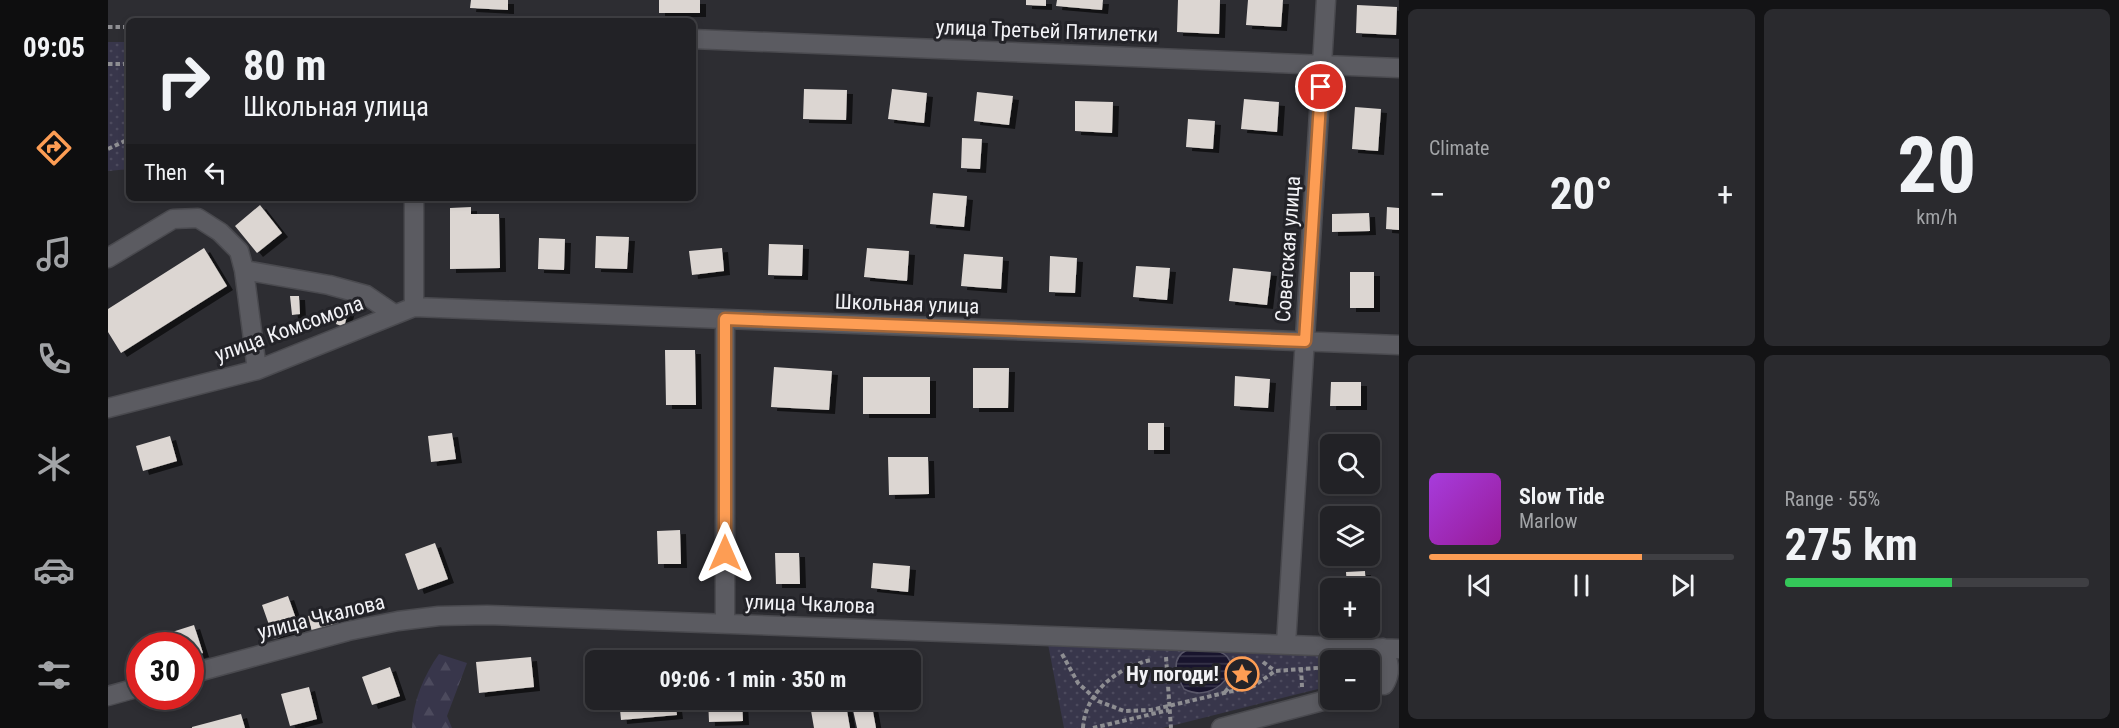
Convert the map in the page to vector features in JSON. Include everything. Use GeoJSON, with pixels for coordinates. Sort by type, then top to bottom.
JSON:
{"type":"FeatureCollection","features":[{"type":"Feature","properties":{"kind":"street","name":"Советская улица"},"geometry":{"type":"LineString","coordinates":[[1293,644],[1305,341],[1326,0]]}},
{"type":"Feature","properties":{"kind":"street","name":"улица Третьей Пятилетки"},"geometry":{"type":"LineString","coordinates":[[696,39],[1399,68]]}},
{"type":"Feature","properties":{"kind":"street"},"geometry":{"type":"LineString","coordinates":[[414,201],[414,307]]}},
{"type":"Feature","properties":{"kind":"street"},"geometry":{"type":"LineString","coordinates":[[108,258],[173,219],[198,218],[220,232],[239,251],[244,270],[257,370]]}},
{"type":"Feature","properties":{"kind":"street"},"geometry":{"type":"LineString","coordinates":[[244,270],[329,285],[366,295],[394,314]]}},
{"type":"Feature","properties":{"kind":"street","name":"Школьная улица"},"geometry":{"type":"LineString","coordinates":[[414,307],[1399,345]]}},
{"type":"Feature","properties":{"kind":"street","name":"улица Комсомола"},"geometry":{"type":"LineString","coordinates":[[108,408],[257,370],[414,307]]}},
{"type":"Feature","properties":{"kind":"street"},"geometry":{"type":"LineString","coordinates":[[725,319],[725,623]]}},
{"type":"Feature","properties":{"kind":"street","name":"улица Чкалова"},"geometry":{"type":"LineString","coordinates":[[204,670],[348,631],[398,621],[439,616],[487,615],[1391,649]]}},
{"type":"Feature","properties":{"kind":"street"},"geometry":{"type":"LineString","coordinates":[[1384,684],[1389,677],[1391,649]]}},
{"type":"Feature","properties":{"kind":"street"},"geometry":{"type":"LineString","coordinates":[[108,696],[126,691]]}},
{"type":"Feature","properties":{"kind":"street"},"geometry":{"type":"LineString","coordinates":[[1221,728],[1320,702]]}},
{"type":"Feature","properties":{"kind":"path"},"geometry":{"type":"LineString","coordinates":[[108,27],[126,27]]}},
{"type":"Feature","properties":{"kind":"path"},"geometry":{"type":"LineString","coordinates":[[108,64],[126,64]]}},
{"type":"Feature","properties":{"kind":"path"},"geometry":{"type":"LineString","coordinates":[[108,149],[126,140]]}},
{"type":"Feature","properties":{"kind":"path"},"geometry":{"type":"LineString","coordinates":[[1057,635],[1065,661],[1073,676],[1098,701],[1124,711],[1169,708]]}},
{"type":"Feature","properties":{"kind":"path"},"geometry":{"type":"LineString","coordinates":[[1165,639],[1171,728]]}},
{"type":"Feature","properties":{"kind":"path"},"geometry":{"type":"LineString","coordinates":[[1293,644],[1301,669],[1303,706]]}},
{"type":"Feature","properties":{"kind":"path"},"geometry":{"type":"LineString","coordinates":[[1225,693],[1235,680],[1234,653]]}},
{"type":"Feature","properties":{"kind":"path"},"geometry":{"type":"LineString","coordinates":[[1083,728],[1087,707],[1110,677],[1128,667],[1166,659]]}},
{"type":"Feature","properties":{"kind":"path"},"geometry":{"type":"LineString","coordinates":[[1093,728],[1254,686],[1275,671],[1320,668]]}},
{"type":"Feature","properties":{"kind":"green space"},"geometry":{"type":"Polygon","coordinates":[[[108,42],[126,42],[126,169],[108,171],[108,42]]]}},
{"type":"Feature","properties":{"kind":"green space"},"geometry":{"type":"Polygon","coordinates":[[[1048,644],[1354,650],[1320,650],[1320,689],[1163,728],[1064,728],[1048,644]]]}},
{"type":"Feature","properties":{"kind":"green space"},"geometry":{"type":"Polygon","coordinates":[[[439,654],[467,663],[447,716],[452,728],[412,728],[420,689],[439,654]]]}},
{"type":"Feature","properties":{"kind":"shaded area"},"geometry":{"type":"Polygon","coordinates":[[[1187,650],[1212,650],[1228,657],[1229,673],[1224,681],[1207,692],[1196,693],[1184,689],[1177,673],[1176,662],[1187,650]]]}},
{"type":"Feature","properties":{"kind":"building"},"geometry":{"type":"Polygon","coordinates":[[[471,0],[508,0],[508,10],[470,8],[471,0]]]}},
{"type":"Feature","properties":{"kind":"building"},"geometry":{"type":"Polygon","coordinates":[[[659,0],[700,0],[700,13],[659,13],[659,0]]]}},
{"type":"Feature","properties":{"kind":"building"},"geometry":{"type":"Polygon","coordinates":[[[1026,0],[1046,0],[1046,6],[1026,5],[1026,0]]]}},
{"type":"Feature","properties":{"kind":"building"},"geometry":{"type":"Polygon","coordinates":[[[1057,0],[1103,0],[1102,10],[1056,6],[1057,0]]]}},
{"type":"Feature","properties":{"kind":"building"},"geometry":{"type":"Polygon","coordinates":[[[1178,0],[1220,0],[1219,34],[1177,32],[1178,0]]]}},
{"type":"Feature","properties":{"kind":"building"},"geometry":{"type":"Polygon","coordinates":[[[1248,0],[1283,0],[1281,27],[1246,25],[1248,0]]]}},
{"type":"Feature","properties":{"kind":"building"},"geometry":{"type":"Polygon","coordinates":[[[1357,5],[1397,7],[1396,35],[1356,33],[1357,5]]]}},
{"type":"Feature","properties":{"kind":"building"},"geometry":{"type":"Polygon","coordinates":[[[804,89],[847,90],[846,120],[803,119],[804,89]]]}},
{"type":"Feature","properties":{"kind":"building"},"geometry":{"type":"Polygon","coordinates":[[[892,89],[927,93],[924,123],[888,119],[892,89]]]}},
{"type":"Feature","properties":{"kind":"building"},"geometry":{"type":"Polygon","coordinates":[[[977,92],[1013,96],[1009,125],[974,121],[977,92]]]}},
{"type":"Feature","properties":{"kind":"building"},"geometry":{"type":"Polygon","coordinates":[[[1244,99],[1279,102],[1277,132],[1241,129],[1244,99]]]}},
{"type":"Feature","properties":{"kind":"building"},"geometry":{"type":"Polygon","coordinates":[[[1075,101],[1113,102],[1112,133],[1075,131],[1075,101]]]}},
{"type":"Feature","properties":{"kind":"building"},"geometry":{"type":"Polygon","coordinates":[[[1355,107],[1381,109],[1378,151],[1352,149],[1355,107]]]}},
{"type":"Feature","properties":{"kind":"building"},"geometry":{"type":"Polygon","coordinates":[[[1188,119],[1215,121],[1213,149],[1186,147],[1188,119]]]}},
{"type":"Feature","properties":{"kind":"building"},"geometry":{"type":"Polygon","coordinates":[[[962,138],[982,139],[980,169],[961,168],[962,138]]]}},
{"type":"Feature","properties":{"kind":"building"},"geometry":{"type":"Polygon","coordinates":[[[933,193],[967,196],[964,227],[930,224],[933,193]]]}},
{"type":"Feature","properties":{"kind":"building"},"geometry":{"type":"Polygon","coordinates":[[[260,205],[282,233],[257,253],[235,226],[260,205]]]}},
{"type":"Feature","properties":{"kind":"building"},"geometry":{"type":"Polygon","coordinates":[[[471,207],[471,214],[499,214],[500,268],[450,269],[450,208],[471,207]]]}},
{"type":"Feature","properties":{"kind":"building"},"geometry":{"type":"Polygon","coordinates":[[[1387,207],[1399,208],[1399,230],[1386,229],[1387,207]]]}},
{"type":"Feature","properties":{"kind":"building"},"geometry":{"type":"Polygon","coordinates":[[[1369,213],[1370,231],[1332,232],[1332,214],[1369,213]]]}},
{"type":"Feature","properties":{"kind":"building"},"geometry":{"type":"Polygon","coordinates":[[[596,236],[629,237],[627,269],[595,268],[596,236]]]}},
{"type":"Feature","properties":{"kind":"building"},"geometry":{"type":"Polygon","coordinates":[[[539,238],[565,239],[564,270],[538,269],[539,238]]]}},
{"type":"Feature","properties":{"kind":"building"},"geometry":{"type":"Polygon","coordinates":[[[769,244],[803,245],[802,276],[768,275],[769,244]]]}},
{"type":"Feature","properties":{"kind":"building"},"geometry":{"type":"Polygon","coordinates":[[[204,248],[227,286],[121,353],[108,332],[108,309],[204,248]]]}},
{"type":"Feature","properties":{"kind":"building"},"geometry":{"type":"Polygon","coordinates":[[[722,248],[724,271],[692,275],[689,251],[722,248]]]}},
{"type":"Feature","properties":{"kind":"building"},"geometry":{"type":"Polygon","coordinates":[[[867,248],[909,251],[907,281],[864,277],[867,248]]]}},
{"type":"Feature","properties":{"kind":"building"},"geometry":{"type":"Polygon","coordinates":[[[964,254],[1003,257],[1001,289],[961,286],[964,254]]]}},
{"type":"Feature","properties":{"kind":"building"},"geometry":{"type":"Polygon","coordinates":[[[1050,256],[1077,258],[1075,293],[1049,292],[1050,256]]]}},
{"type":"Feature","properties":{"kind":"building"},"geometry":{"type":"Polygon","coordinates":[[[1136,266],[1170,268],[1167,300],[1133,297],[1136,266]]]}},
{"type":"Feature","properties":{"kind":"building"},"geometry":{"type":"Polygon","coordinates":[[[1233,268],[1271,272],[1267,305],[1229,301],[1233,268]]]}},
{"type":"Feature","properties":{"kind":"building"},"geometry":{"type":"Polygon","coordinates":[[[1350,272],[1374,272],[1374,308],[1350,308],[1350,272]]]}},
{"type":"Feature","properties":{"kind":"building"},"geometry":{"type":"Polygon","coordinates":[[[290,296],[299,296],[300,314],[292,315],[290,296]]]}},
{"type":"Feature","properties":{"kind":"building"},"geometry":{"type":"Polygon","coordinates":[[[341,306],[349,309],[344,327],[336,324],[341,306]]]}},
{"type":"Feature","properties":{"kind":"building"},"geometry":{"type":"Polygon","coordinates":[[[665,350],[695,350],[696,405],[666,405],[665,350]]]}},
{"type":"Feature","properties":{"kind":"building"},"geometry":{"type":"Polygon","coordinates":[[[774,367],[832,371],[829,410],[771,407],[774,367]]]}},
{"type":"Feature","properties":{"kind":"building"},"geometry":{"type":"Polygon","coordinates":[[[973,368],[1009,368],[1008,408],[973,408],[973,368]]]}},
{"type":"Feature","properties":{"kind":"building"},"geometry":{"type":"Polygon","coordinates":[[[1235,376],[1270,379],[1268,408],[1234,406],[1235,376]]]}},
{"type":"Feature","properties":{"kind":"building"},"geometry":{"type":"Polygon","coordinates":[[[863,377],[930,377],[930,414],[863,414],[863,377]]]}},
{"type":"Feature","properties":{"kind":"building"},"geometry":{"type":"Polygon","coordinates":[[[1331,382],[1361,382],[1361,406],[1330,406],[1331,382]]]}},
{"type":"Feature","properties":{"kind":"building"},"geometry":{"type":"Polygon","coordinates":[[[1148,423],[1164,423],[1164,450],[1148,450],[1148,423]]]}},
{"type":"Feature","properties":{"kind":"building"},"geometry":{"type":"Polygon","coordinates":[[[452,433],[456,459],[431,462],[428,436],[452,433]]]}},
{"type":"Feature","properties":{"kind":"building"},"geometry":{"type":"Polygon","coordinates":[[[170,436],[177,461],[143,471],[136,446],[170,436]]]}},
{"type":"Feature","properties":{"kind":"building"},"geometry":{"type":"Polygon","coordinates":[[[888,457],[928,457],[929,494],[889,495],[888,457]]]}},
{"type":"Feature","properties":{"kind":"building"},"geometry":{"type":"Polygon","coordinates":[[[680,530],[681,564],[658,564],[657,531],[680,530]]]}},
{"type":"Feature","properties":{"kind":"building"},"geometry":{"type":"Polygon","coordinates":[[[435,543],[448,579],[418,590],[405,554],[435,543]]]}},
{"type":"Feature","properties":{"kind":"building"},"geometry":{"type":"Polygon","coordinates":[[[775,553],[799,553],[800,584],[776,584],[775,553]]]}},
{"type":"Feature","properties":{"kind":"building"},"geometry":{"type":"Polygon","coordinates":[[[873,563],[910,566],[908,592],[871,588],[873,563]]]}},
{"type":"Feature","properties":{"kind":"building"},"geometry":{"type":"Polygon","coordinates":[[[1365,571],[1365,578],[1346,578],[1346,572],[1365,571]]]}},
{"type":"Feature","properties":{"kind":"building"},"geometry":{"type":"Polygon","coordinates":[[[288,596],[300,630],[274,639],[262,605],[288,596]]]}},
{"type":"Feature","properties":{"kind":"building"},"geometry":{"type":"Polygon","coordinates":[[[335,609],[340,630],[313,636],[308,616],[335,609]]]}},
{"type":"Feature","properties":{"kind":"building"},"geometry":{"type":"Polygon","coordinates":[[[194,625],[196,632],[172,632],[194,625]]]}},
{"type":"Feature","properties":{"kind":"building"},"geometry":{"type":"Polygon","coordinates":[[[531,657],[534,687],[479,693],[476,662],[531,657]]]}},
{"type":"Feature","properties":{"kind":"building"},"geometry":{"type":"Polygon","coordinates":[[[390,667],[400,696],[372,705],[362,677],[390,667]]]}},
{"type":"Feature","properties":{"kind":"building"},"geometry":{"type":"Polygon","coordinates":[[[309,687],[317,719],[290,726],[281,694],[309,687]]]}},
{"type":"Feature","properties":{"kind":"building"},"geometry":{"type":"Polygon","coordinates":[[[620,710],[676,710],[677,715],[621,720],[620,710]]]}},
{"type":"Feature","properties":{"kind":"building"},"geometry":{"type":"Polygon","coordinates":[[[708,710],[742,710],[743,721],[709,722],[708,710]]]}},
{"type":"Feature","properties":{"kind":"building"},"geometry":{"type":"Polygon","coordinates":[[[811,710],[847,710],[850,728],[814,728],[811,710]]]}},
{"type":"Feature","properties":{"kind":"building"},"geometry":{"type":"Polygon","coordinates":[[[853,710],[873,710],[876,728],[857,728],[853,710]]]}},
{"type":"Feature","properties":{"kind":"building"},"geometry":{"type":"Polygon","coordinates":[[[241,714],[245,728],[192,728],[192,727],[241,714]]]}},
{"type":"Feature","properties":{"kind":"place","name":"Ну погоди!"},"geometry":{"type":"Point","coordinates":[1242,674]}},
{"type":"Feature","properties":{"kind":"route"},"geometry":{"type":"LineString","coordinates":[[725,553],[725,319],[1305,341],[1321,87]]}}]}
